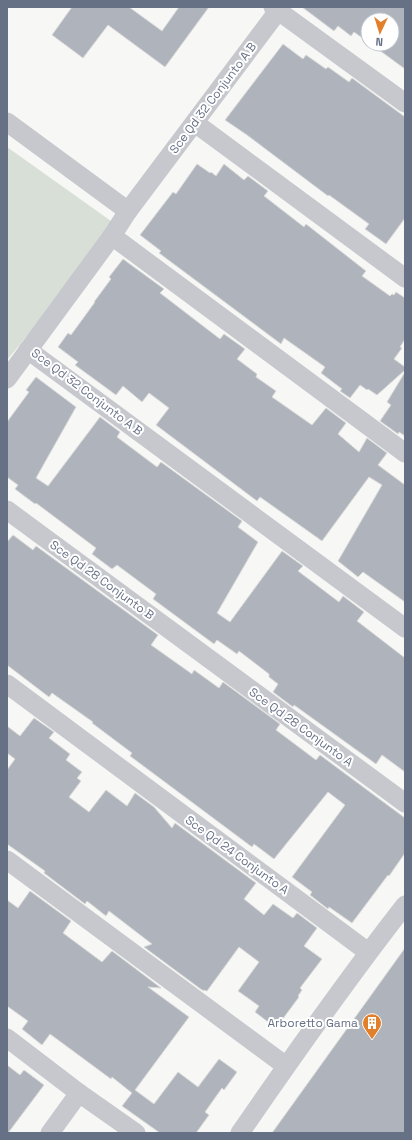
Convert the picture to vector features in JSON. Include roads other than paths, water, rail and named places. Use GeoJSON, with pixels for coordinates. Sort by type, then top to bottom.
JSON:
{"type":"FeatureCollection","features":[{"type":"Feature","properties":{"kind":"street"},"geometry":{"type":"LineString","coordinates":[[276,9],[405,103]]}},
{"type":"Feature","properties":{"kind":"street","name":"Sce Qd 32 Conjunto A B"},"geometry":{"type":"LineString","coordinates":[[276,9],[195,123],[128,211],[112,236],[28,350],[405,628]]}},
{"type":"Feature","properties":{"kind":"street"},"geometry":{"type":"LineString","coordinates":[[7,122],[128,211]]}},
{"type":"Feature","properties":{"kind":"street"},"geometry":{"type":"LineString","coordinates":[[195,123],[405,278]]}},
{"type":"Feature","properties":{"kind":"street"},"geometry":{"type":"LineString","coordinates":[[112,236],[405,453]]}},
{"type":"Feature","properties":{"kind":"street"},"geometry":{"type":"LineString","coordinates":[[7,379],[28,350]]}},
{"type":"Feature","properties":{"kind":"street","name":"Sce Qd 28 Conjunto B"},"geometry":{"type":"LineString","coordinates":[[7,510],[198,651]]}},
{"type":"Feature","properties":{"kind":"street","name":"Sce Qd 28 Conjunto A"},"geometry":{"type":"LineString","coordinates":[[198,651],[405,804]]}},
{"type":"Feature","properties":{"kind":"street","name":"Sce Qd 24 Conjunto A"},"geometry":{"type":"LineString","coordinates":[[7,684],[368,952]]}},
{"type":"Feature","properties":{"kind":"street"},"geometry":{"type":"LineString","coordinates":[[7,860],[286,1066]]}},
{"type":"Feature","properties":{"kind":"street"},"geometry":{"type":"LineString","coordinates":[[240,1133],[368,952],[405,905]]}},
{"type":"Feature","properties":{"kind":"street"},"geometry":{"type":"LineString","coordinates":[[7,1038],[136,1133]]}},
{"type":"Feature","properties":{"kind":"street"},"geometry":{"type":"LineString","coordinates":[[50,1133],[80,1093]]}},
{"type":"Feature","properties":{"kind":"place","name":"Arboretto Gama"},"geometry":{"type":"Point","coordinates":[372,1040]}}]}
